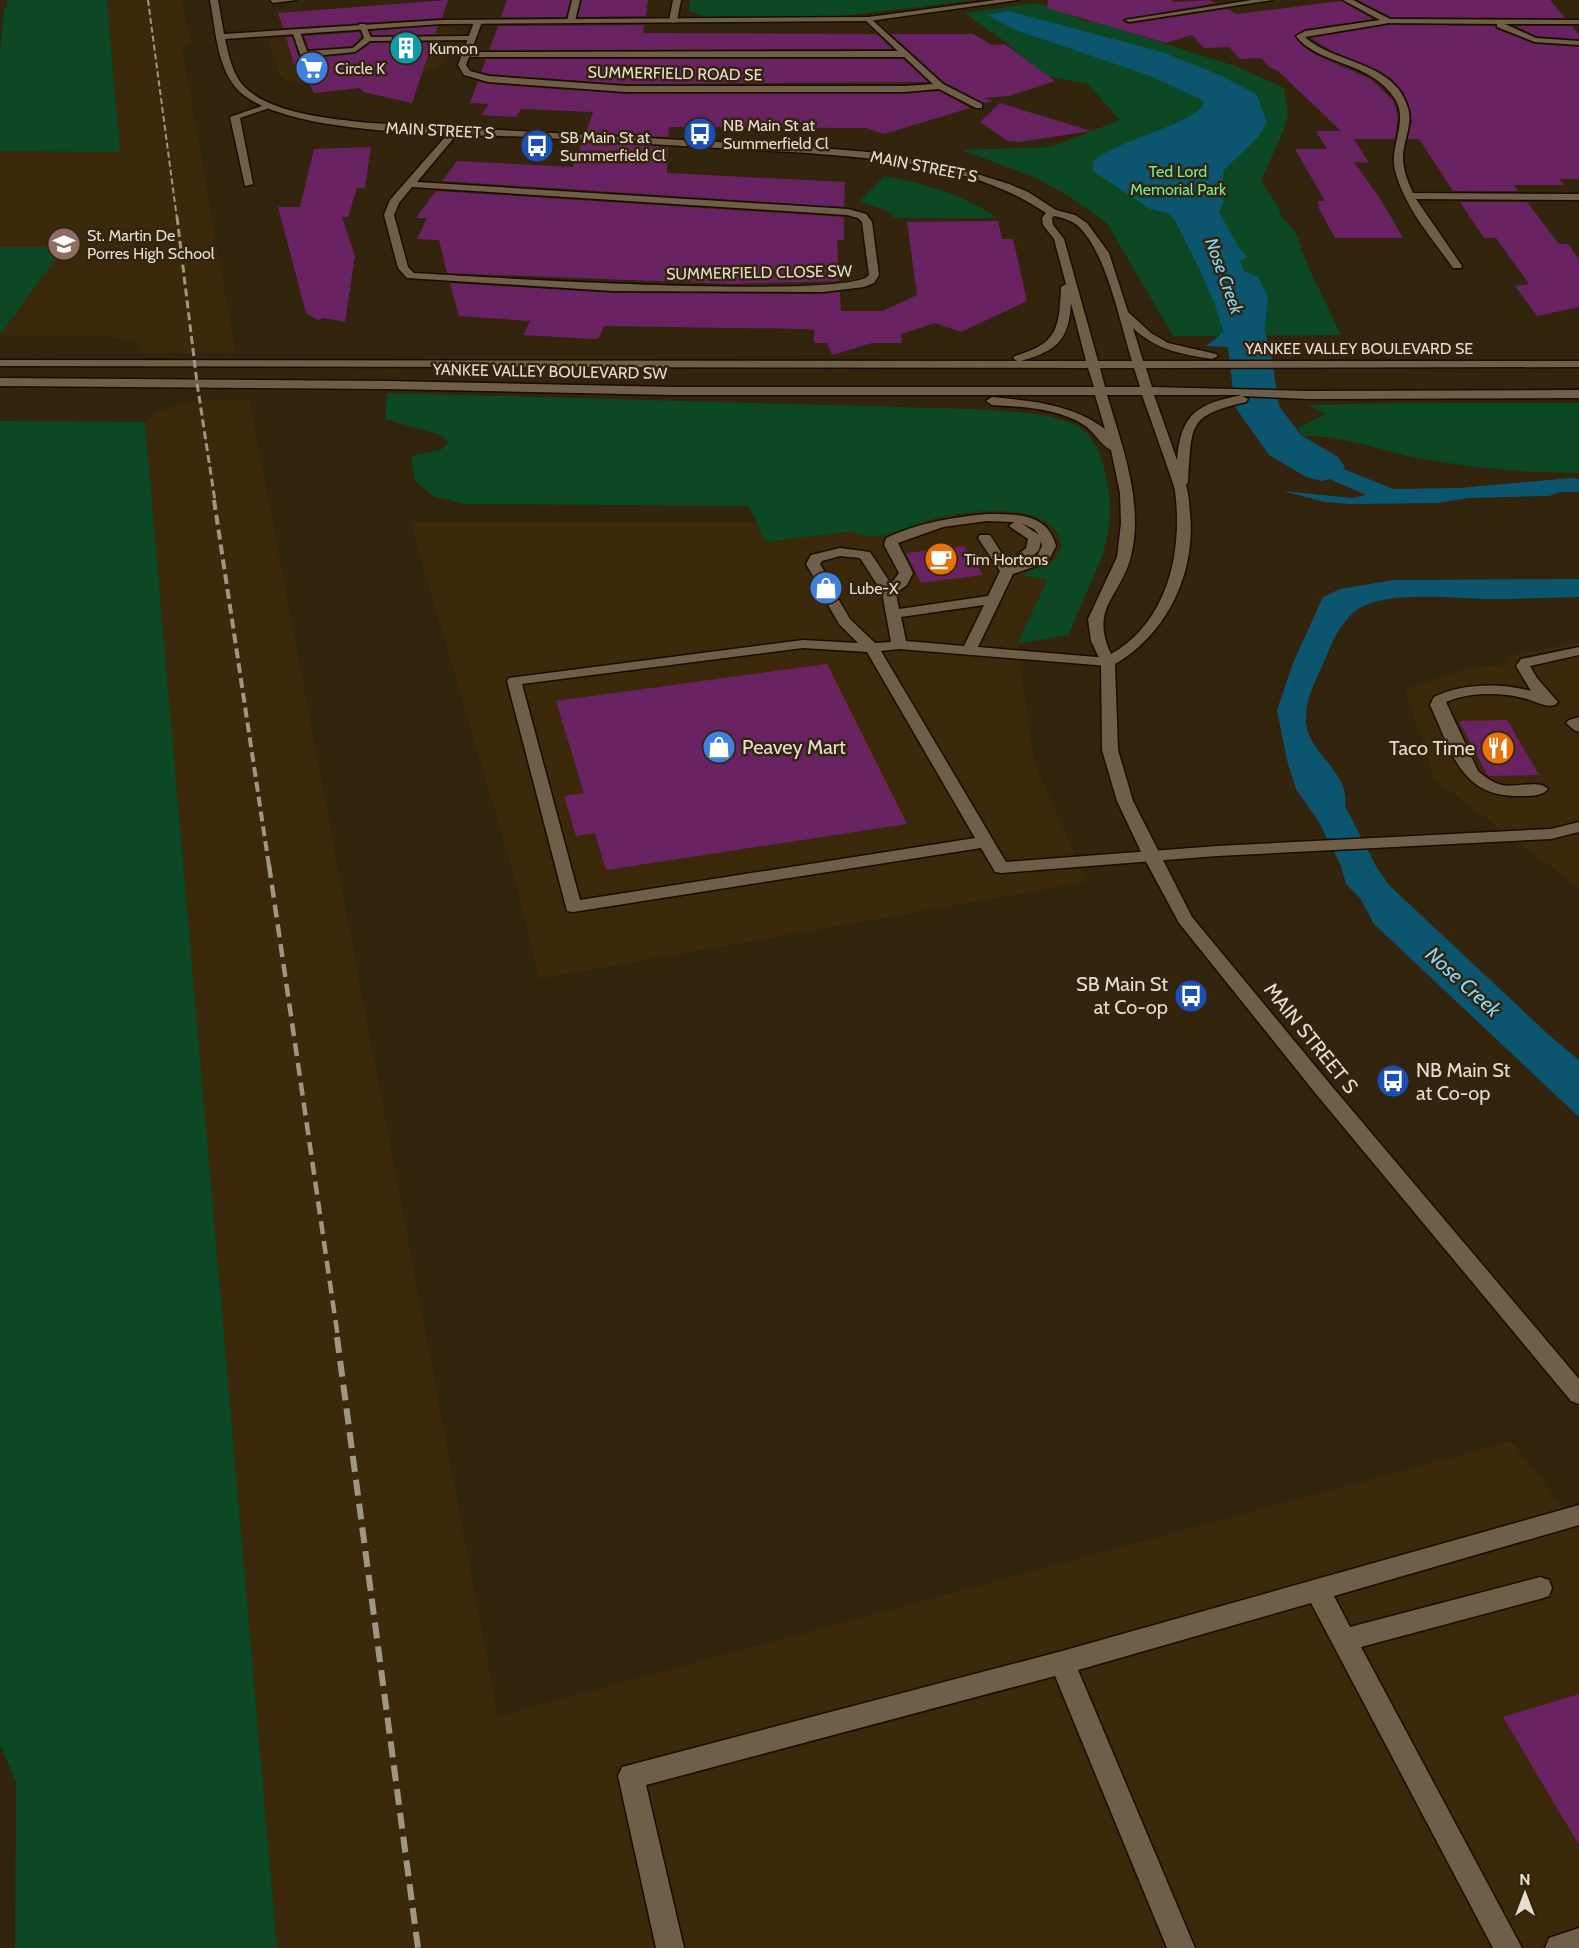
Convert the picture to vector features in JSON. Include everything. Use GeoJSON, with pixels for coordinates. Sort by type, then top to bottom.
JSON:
{"type":"FeatureCollection","features":[{"type":"Feature","properties":{"kind":"main road","name":"MAIN STREET S"},"geometry":{"type":"LineString","coordinates":[[214,0],[229,66],[237,85],[271,106],[300,115],[361,125],[809,150],[879,156],[952,169],[984,178],[1025,194],[1052,212],[1071,217],[1094,238],[1104,253],[1124,312],[1138,364],[1181,489],[1184,540],[1178,570],[1166,602],[1133,647],[1108,662]]}},
{"type":"Feature","properties":{"kind":"main road"},"geometry":{"type":"LineString","coordinates":[[273,2],[292,0]]}},
{"type":"Feature","properties":{"kind":"main road"},"geometry":{"type":"LineString","coordinates":[[571,21],[576,0]]}},
{"type":"Feature","properties":{"kind":"main road"},"geometry":{"type":"LineString","coordinates":[[673,21],[676,0]]}},
{"type":"Feature","properties":{"kind":"main road"},"geometry":{"type":"LineString","coordinates":[[222,37],[362,26],[478,22],[869,19],[1014,0]]}},
{"type":"Feature","properties":{"kind":"main road"},"geometry":{"type":"LineString","coordinates":[[1129,20],[1268,0]]}},
{"type":"Feature","properties":{"kind":"main road"},"geometry":{"type":"LineString","coordinates":[[1347,0],[1389,21]]}},
{"type":"Feature","properties":{"kind":"main road"},"geometry":{"type":"LineString","coordinates":[[869,19],[940,86],[979,106]]}},
{"type":"Feature","properties":{"kind":"main road"},"geometry":{"type":"LineString","coordinates":[[1457,266],[1403,182],[1396,156],[1405,123],[1405,110],[1401,100],[1391,88],[1366,69],[1308,44],[1300,36],[1305,33],[1389,21],[1579,22]]}},
{"type":"Feature","properties":{"kind":"main road"},"geometry":{"type":"LineString","coordinates":[[478,22],[465,55],[906,54]]}},
{"type":"Feature","properties":{"kind":"main road"},"geometry":{"type":"LineString","coordinates":[[1494,22],[1535,40],[1579,43]]}},
{"type":"Feature","properties":{"kind":"main road"},"geometry":{"type":"LineString","coordinates":[[362,26],[369,39]]}},
{"type":"Feature","properties":{"kind":"main road"},"geometry":{"type":"LineString","coordinates":[[296,31],[304,54],[355,50],[369,39],[472,38]]}},
{"type":"Feature","properties":{"kind":"main road","name":"SUMMERFIELD ROAD SE"},"geometry":{"type":"LineString","coordinates":[[465,55],[463,69],[475,76],[596,88],[904,89],[940,86]]}},
{"type":"Feature","properties":{"kind":"main road"},"geometry":{"type":"LineString","coordinates":[[248,184],[235,117],[271,106]]}},
{"type":"Feature","properties":{"kind":"main road","name":"SUMMERFIELD CLOSE SW"},"geometry":{"type":"LineString","coordinates":[[410,184],[848,212],[862,216],[867,222],[874,275],[870,281],[860,285],[823,289],[613,288],[411,276],[403,268],[389,215],[394,202],[454,131]]}},
{"type":"Feature","properties":{"kind":"main road"},"geometry":{"type":"LineString","coordinates":[[1412,196],[1579,196]]}},
{"type":"Feature","properties":{"kind":"main road","name":"MAIN STREET S"},"geometry":{"type":"LineString","coordinates":[[1052,212],[1047,218],[1048,225],[1059,239],[1121,460],[1126,493],[1127,540],[1124,556],[1095,619],[1098,640],[1108,662],[1110,750],[1125,801],[1150,856],[1185,919],[1323,1089],[1579,1395]]}},
{"type":"Feature","properties":{"kind":"main road"},"geometry":{"type":"LineString","coordinates":[[979,364],[1028,356],[1048,348],[1058,340],[1065,323],[1066,266]]}},
{"type":"Feature","properties":{"kind":"main road"},"geometry":{"type":"LineString","coordinates":[[1124,312],[1149,339],[1171,348],[1213,356],[1294,364]]}},
{"type":"Feature","properties":{"kind":"main road","name":"YANKEE VALLEY BOULEVARD SW"},"geometry":{"type":"LineString","coordinates":[[0,363],[196,365],[1093,364]]}},
{"type":"Feature","properties":{"kind":"main road","name":"YANKEE VALLEY BOULEVARD SE"},"geometry":{"type":"LineString","coordinates":[[1093,364],[1579,364]]}},
{"type":"Feature","properties":{"kind":"main road","name":"YANKEE VALLEY BOULEVARD SW"},"geometry":{"type":"LineString","coordinates":[[0,382],[351,384],[672,391],[1147,391]]}},
{"type":"Feature","properties":{"kind":"main road"},"geometry":{"type":"LineString","coordinates":[[672,391],[946,399],[1034,405],[1068,412],[1092,424],[1104,434],[1121,460]]}},
{"type":"Feature","properties":{"kind":"main road"},"geometry":{"type":"LineString","coordinates":[[1147,391],[1308,395],[1579,394]]}},
{"type":"Feature","properties":{"kind":"main road"},"geometry":{"type":"LineString","coordinates":[[1181,489],[1185,441],[1191,421],[1203,408],[1228,401],[1308,395]]}},
{"type":"Feature","properties":{"kind":"main road"},"geometry":{"type":"LineString","coordinates":[[890,592],[902,582],[906,573],[891,545],[891,541],[903,535],[956,520],[974,518],[1017,518],[1038,525],[1046,533],[1049,546],[1043,559],[1007,571],[969,651]]}},
{"type":"Feature","properties":{"kind":"main road"},"geometry":{"type":"LineString","coordinates":[[985,538],[1007,571]]}},
{"type":"Feature","properties":{"kind":"main road"},"geometry":{"type":"LineString","coordinates":[[821,579],[813,564],[816,558],[826,554],[857,552],[865,555],[890,592],[899,645]]}},
{"type":"Feature","properties":{"kind":"main road"},"geometry":{"type":"LineString","coordinates":[[831,598],[844,621],[872,648],[1000,868],[1249,849],[1551,834],[1579,827]]}},
{"type":"Feature","properties":{"kind":"main road"},"geometry":{"type":"LineString","coordinates":[[894,614],[994,599]]}},
{"type":"Feature","properties":{"kind":"main road"},"geometry":{"type":"LineString","coordinates":[[985,842],[573,906],[514,681],[803,645],[872,648],[899,645],[1108,662]]}},
{"type":"Feature","properties":{"kind":"main road"},"geometry":{"type":"LineString","coordinates":[[1540,789],[1522,792],[1495,789],[1477,780],[1471,773],[1438,705],[1439,700],[1444,696],[1454,694],[1509,692],[1523,693],[1550,702],[1530,680],[1523,666],[1526,662],[1579,651]]}},
{"type":"Feature","properties":{"kind":"main road"},"geometry":{"type":"LineString","coordinates":[[1579,722],[1574,723],[1579,728]]}},
{"type":"Feature","properties":{"kind":"main road"},"geometry":{"type":"LineString","coordinates":[[670,1948],[631,1776],[1062,1663],[1579,1515]]}},
{"type":"Feature","properties":{"kind":"main road"},"geometry":{"type":"LineString","coordinates":[[1345,1640],[1540,1588]]}},
{"type":"Feature","properties":{"kind":"main road"},"geometry":{"type":"LineString","coordinates":[[1318,1591],[1508,1948]]}},
{"type":"Feature","properties":{"kind":"main road"},"geometry":{"type":"LineString","coordinates":[[1062,1663],[1181,1948]]}},
{"type":"Feature","properties":{"kind":"main road"},"geometry":{"type":"LineString","coordinates":[[1559,1948],[1579,1942]]}},
{"type":"Feature","properties":{"kind":"shaded area"},"geometry":{"type":"Polygon","coordinates":[[[107,0],[182,0],[191,45],[182,47],[235,349],[233,353],[143,353],[137,341],[104,336],[0,336],[0,151],[120,152],[107,0]]]}},
{"type":"Feature","properties":{"kind":"shaded area"},"geometry":{"type":"Polygon","coordinates":[[[446,27],[458,33],[445,61],[432,70],[288,82],[280,75],[268,39],[446,27]]]}},
{"type":"Feature","properties":{"kind":"shaded area"},"geometry":{"type":"Polygon","coordinates":[[[208,399],[250,401],[498,1716],[1511,1441],[1579,1527],[1579,1948],[277,1948],[145,422],[156,413],[171,406],[208,399]]]}},
{"type":"Feature","properties":{"kind":"shaded area"},"geometry":{"type":"Polygon","coordinates":[[[1008,511],[1040,518],[1051,525],[1060,539],[1059,555],[1054,560],[1025,573],[1025,576],[1047,580],[1017,644],[1034,761],[1087,882],[539,979],[516,883],[410,522],[755,522],[766,542],[855,531],[884,535],[941,517],[974,512],[1008,511]]]}},
{"type":"Feature","properties":{"kind":"shaded area"},"geometry":{"type":"Polygon","coordinates":[[[1579,642],[1579,888],[1434,779],[1405,689],[1469,667],[1506,665],[1510,656],[1579,642]]]}},
{"type":"Feature","properties":{"kind":"green space"},"geometry":{"type":"Polygon","coordinates":[[[7,0],[107,0],[120,152],[0,151],[0,50],[7,0]]]}},
{"type":"Feature","properties":{"kind":"green space"},"geometry":{"type":"Polygon","coordinates":[[[690,0],[976,0],[840,16],[706,17],[689,11],[690,0]]]}},
{"type":"Feature","properties":{"kind":"green space","name":"Ted Lord Memorial Park"},"geometry":{"type":"Polygon","coordinates":[[[1037,3],[1089,22],[1094,21],[1235,66],[1284,88],[1288,115],[1261,181],[1278,206],[1280,214],[1296,233],[1308,266],[1341,335],[1173,336],[1107,223],[1070,197],[1034,177],[961,150],[1051,147],[1120,120],[1088,84],[1042,75],[1007,43],[964,13],[1037,3]]]}},
{"type":"Feature","properties":{"kind":"green space"},"geometry":{"type":"Polygon","coordinates":[[[885,176],[929,186],[957,196],[997,218],[895,218],[886,210],[859,202],[885,176]]]}},
{"type":"Feature","properties":{"kind":"green space"},"geometry":{"type":"Polygon","coordinates":[[[0,247],[64,247],[2,332],[0,332],[0,247]]]}},
{"type":"Feature","properties":{"kind":"green space"},"geometry":{"type":"Polygon","coordinates":[[[387,393],[973,409],[1050,417],[1080,427],[1097,448],[1109,494],[1110,516],[1107,536],[1102,555],[1069,635],[1017,644],[1047,580],[1025,576],[1025,573],[1054,560],[1061,547],[1056,532],[1045,522],[1030,515],[1012,512],[973,512],[934,519],[882,536],[857,535],[854,531],[765,542],[749,506],[465,504],[433,496],[415,481],[411,456],[440,450],[449,443],[440,435],[385,419],[387,393]]]}},
{"type":"Feature","properties":{"kind":"green space"},"geometry":{"type":"Polygon","coordinates":[[[1579,403],[1579,473],[1518,471],[1437,462],[1346,440],[1303,436],[1298,428],[1325,414],[1308,405],[1579,403]]]}},
{"type":"Feature","properties":{"kind":"green space"},"geometry":{"type":"Polygon","coordinates":[[[0,421],[145,422],[277,1948],[15,1948],[16,1782],[0,1745],[0,421]]]}},
{"type":"Feature","properties":{"kind":"water"},"geometry":{"type":"Polygon","coordinates":[[[1009,11],[1162,52],[1222,76],[1257,95],[1267,122],[1258,137],[1223,171],[1223,204],[1219,212],[1239,248],[1247,257],[1237,263],[1236,268],[1258,277],[1268,297],[1264,333],[1271,349],[1206,346],[1226,330],[1175,220],[1167,213],[1150,209],[1093,171],[1093,162],[1103,154],[1186,118],[1198,111],[1204,103],[1148,75],[1018,31],[987,15],[1009,11]]]}},
{"type":"Feature","properties":{"kind":"water"},"geometry":{"type":"Polygon","coordinates":[[[1269,407],[1297,444],[1315,458],[1394,489],[1460,488],[1571,478],[1579,479],[1579,492],[1560,492],[1549,496],[1468,498],[1438,503],[1350,504],[1325,502],[1283,491],[1352,498],[1366,495],[1297,465],[1267,441],[1245,409],[1269,407]]]}},
{"type":"Feature","properties":{"kind":"water"},"geometry":{"type":"Polygon","coordinates":[[[1579,579],[1579,597],[1483,599],[1416,597],[1397,598],[1365,605],[1349,617],[1333,642],[1311,691],[1306,722],[1308,733],[1314,744],[1341,783],[1345,794],[1345,806],[1377,868],[1390,886],[1550,1036],[1579,1060],[1579,1117],[1374,924],[1360,898],[1346,884],[1341,866],[1319,822],[1296,789],[1287,760],[1277,710],[1293,663],[1323,597],[1340,589],[1394,580],[1579,579]]]}},
{"type":"Feature","properties":{"kind":"building"},"geometry":{"type":"Polygon","coordinates":[[[448,0],[442,18],[283,28],[278,13],[448,0]]]}},
{"type":"Feature","properties":{"kind":"building"},"geometry":{"type":"Polygon","coordinates":[[[507,0],[570,0],[566,17],[501,17],[507,0]]]}},
{"type":"Feature","properties":{"kind":"building"},"geometry":{"type":"Polygon","coordinates":[[[582,0],[648,0],[646,16],[578,17],[582,0]]]}},
{"type":"Feature","properties":{"kind":"building"},"geometry":{"type":"Polygon","coordinates":[[[1048,0],[1171,0],[1175,2],[1209,0],[1216,3],[1123,19],[1129,24],[1227,9],[1237,14],[1341,1],[1373,19],[1305,29],[1294,36],[1316,55],[1371,79],[1393,100],[1398,116],[1395,139],[1354,139],[1369,163],[1354,162],[1381,200],[1403,238],[1335,238],[1318,207],[1320,207],[1317,201],[1325,201],[1295,149],[1327,149],[1316,131],[1341,131],[1278,71],[1269,67],[1261,58],[1240,59],[1229,47],[1204,48],[1192,35],[1166,43],[1047,8],[1048,0]]]}},
{"type":"Feature","properties":{"kind":"building"},"geometry":{"type":"Polygon","coordinates":[[[1358,0],[1550,0],[1565,18],[1391,17],[1358,0]]]}},
{"type":"Feature","properties":{"kind":"building"},"geometry":{"type":"Polygon","coordinates":[[[644,25],[643,33],[877,34],[892,49],[489,50],[498,26],[644,25]]]}},
{"type":"Feature","properties":{"kind":"building"},"geometry":{"type":"Polygon","coordinates":[[[1389,25],[1495,26],[1496,29],[1534,44],[1579,47],[1579,179],[1559,179],[1565,185],[1514,185],[1518,191],[1453,191],[1419,139],[1408,139],[1412,121],[1410,108],[1403,92],[1392,79],[1378,70],[1332,51],[1311,38],[1389,25]]]}},
{"type":"Feature","properties":{"kind":"building"},"geometry":{"type":"Polygon","coordinates":[[[438,26],[435,34],[372,35],[371,31],[438,26]]]}},
{"type":"Feature","properties":{"kind":"building"},"geometry":{"type":"Polygon","coordinates":[[[1515,26],[1572,26],[1579,35],[1579,39],[1537,36],[1515,26]]]}},
{"type":"Feature","properties":{"kind":"building"},"geometry":{"type":"Polygon","coordinates":[[[359,32],[361,37],[352,46],[309,49],[304,36],[359,32]]]}},
{"type":"Feature","properties":{"kind":"building"},"geometry":{"type":"Polygon","coordinates":[[[891,34],[973,34],[992,45],[1005,44],[1055,81],[1009,96],[984,98],[993,101],[984,103],[944,82],[891,34]]]}},
{"type":"Feature","properties":{"kind":"building"},"geometry":{"type":"Polygon","coordinates":[[[286,37],[292,37],[298,55],[304,59],[355,54],[371,43],[432,43],[412,103],[363,92],[360,88],[314,93],[305,76],[298,77],[286,37]]]}},
{"type":"Feature","properties":{"kind":"building"},"geometry":{"type":"Polygon","coordinates":[[[486,59],[903,59],[928,82],[626,84],[489,74],[481,72],[486,59]]]}},
{"type":"Feature","properties":{"kind":"building"},"geometry":{"type":"Polygon","coordinates":[[[478,81],[488,84],[626,94],[904,94],[939,91],[970,108],[884,134],[866,128],[669,127],[668,137],[586,133],[593,112],[521,109],[516,117],[481,115],[489,104],[470,103],[478,81]]]}},
{"type":"Feature","properties":{"kind":"building"},"geometry":{"type":"Polygon","coordinates":[[[1000,103],[1091,131],[1018,142],[1008,141],[980,122],[1000,103]]]}},
{"type":"Feature","properties":{"kind":"building"},"geometry":{"type":"Polygon","coordinates":[[[582,142],[668,147],[667,173],[845,182],[844,207],[442,181],[457,161],[573,167],[582,142]]]}},
{"type":"Feature","properties":{"kind":"building"},"geometry":{"type":"Polygon","coordinates":[[[371,147],[365,188],[357,188],[348,217],[342,217],[355,256],[345,322],[324,318],[318,320],[306,313],[278,207],[300,207],[314,149],[371,147]]]}},
{"type":"Feature","properties":{"kind":"building"},"geometry":{"type":"Polygon","coordinates":[[[436,191],[844,217],[844,240],[837,240],[839,281],[731,284],[447,273],[439,240],[417,239],[427,218],[416,218],[436,191]]]}},
{"type":"Feature","properties":{"kind":"building"},"geometry":{"type":"Polygon","coordinates":[[[1460,202],[1527,202],[1559,244],[1568,244],[1579,259],[1579,307],[1537,316],[1515,286],[1529,284],[1496,238],[1484,238],[1460,202]]]}},
{"type":"Feature","properties":{"kind":"building"},"geometry":{"type":"Polygon","coordinates":[[[998,221],[1002,239],[1013,239],[1027,301],[961,332],[935,323],[901,334],[902,343],[872,343],[832,355],[827,343],[814,343],[814,330],[805,329],[604,326],[599,338],[595,339],[523,335],[530,321],[459,316],[450,283],[613,293],[823,294],[840,292],[841,311],[883,311],[917,295],[907,222],[998,221]]]}},
{"type":"Feature","properties":{"kind":"building","name":"Tim Hortons"},"geometry":{"type":"Polygon","coordinates":[[[964,546],[983,575],[921,583],[906,553],[964,546]]]}},
{"type":"Feature","properties":{"kind":"building","name":"Peavey Mart"},"geometry":{"type":"Polygon","coordinates":[[[827,664],[907,824],[606,870],[595,833],[576,836],[564,796],[584,793],[556,701],[827,664]]]}},
{"type":"Feature","properties":{"kind":"building","name":"Taco Time"},"geometry":{"type":"Polygon","coordinates":[[[1507,720],[1539,775],[1488,776],[1459,721],[1507,720]]]}},
{"type":"Feature","properties":{"kind":"building"},"geometry":{"type":"Polygon","coordinates":[[[1579,1694],[1579,1845],[1503,1717],[1579,1694]]]}},
{"type":"Feature","properties":{"kind":"waterway","name":"Nose Creek"},"geometry":{"type":"LineString","coordinates":[[1221,261],[1249,348],[1257,407],[1285,445],[1322,467]]}},
{"type":"Feature","properties":{"kind":"railway"},"geometry":{"type":"LineString","coordinates":[[148,0],[177,219]]}},
{"type":"Feature","properties":{"kind":"railway"},"geometry":{"type":"LineString","coordinates":[[177,217],[197,383],[215,501]]}},
{"type":"Feature","properties":{"kind":"railway"},"geometry":{"type":"LineString","coordinates":[[214,500],[269,866]]}},
{"type":"Feature","properties":{"kind":"railway"},"geometry":{"type":"LineString","coordinates":[[269,865],[338,1338]]}},
{"type":"Feature","properties":{"kind":"railway"},"geometry":{"type":"LineString","coordinates":[[337,1337],[418,1948]]}},
{"type":"Feature","properties":{"kind":"place","name":"Kumon"},"geometry":{"type":"Point","coordinates":[406,48]}},
{"type":"Feature","properties":{"kind":"place","name":"Circle K"},"geometry":{"type":"Point","coordinates":[312,68]}},
{"type":"Feature","properties":{"kind":"place","name":"NB Main St at Summerfield Cl"},"geometry":{"type":"Point","coordinates":[700,134]}},
{"type":"Feature","properties":{"kind":"place","name":"SB Main St at Summerfield Cl"},"geometry":{"type":"Point","coordinates":[537,146]}},
{"type":"Feature","properties":{"kind":"place","name":"St. Martin De Porres High School"},"geometry":{"type":"Point","coordinates":[64,244]}},
{"type":"Feature","properties":{"kind":"place","name":"Tim Hortons"},"geometry":{"type":"Point","coordinates":[941,559]}},
{"type":"Feature","properties":{"kind":"place","name":"Lube-X"},"geometry":{"type":"Point","coordinates":[826,588]}},
{"type":"Feature","properties":{"kind":"place","name":"Peavey Mart"},"geometry":{"type":"Point","coordinates":[719,747]}},
{"type":"Feature","properties":{"kind":"place","name":"Taco Time"},"geometry":{"type":"Point","coordinates":[1498,748]}},
{"type":"Feature","properties":{"kind":"place","name":"SB Main St at Co-op"},"geometry":{"type":"Point","coordinates":[1191,996]}},
{"type":"Feature","properties":{"kind":"place","name":"NB Main St at Co-op"},"geometry":{"type":"Point","coordinates":[1393,1081]}}]}
